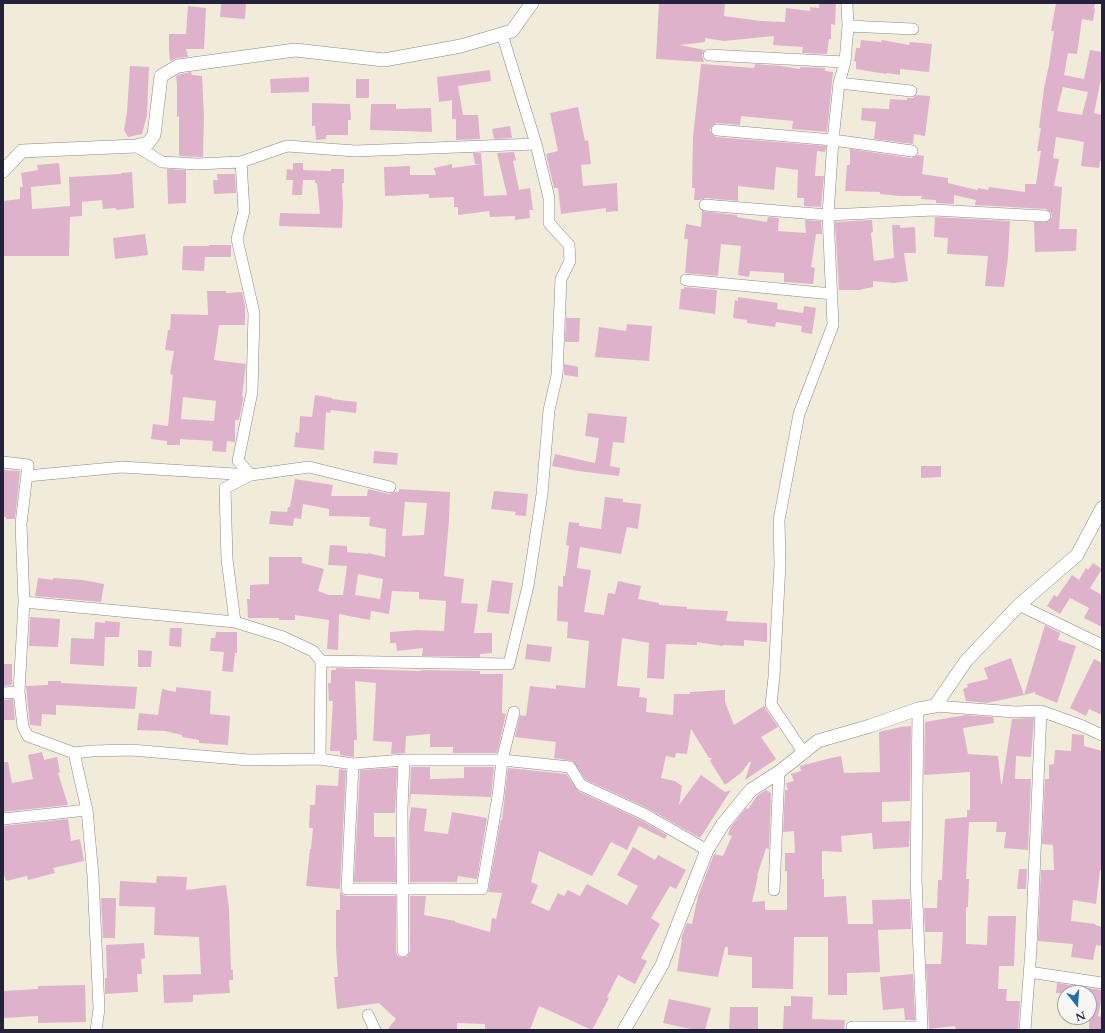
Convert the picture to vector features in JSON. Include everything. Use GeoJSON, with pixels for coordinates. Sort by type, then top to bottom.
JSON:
{"type":"FeatureCollection","features":[{"type":"Feature","properties":{"kind":"street"},"geometry":{"type":"LineString","coordinates":[[3,171],[22,151],[136,146],[148,143],[154,135],[161,76],[178,66],[295,50],[384,60],[461,46],[512,32],[532,3]]}},
{"type":"Feature","properties":{"kind":"street"},"geometry":{"type":"LineString","coordinates":[[803,752],[771,704],[774,677],[780,564],[779,520],[799,414],[834,325],[828,215],[833,140],[840,83],[845,62],[848,26],[847,3]]}},
{"type":"Feature","properties":{"kind":"street"},"geometry":{"type":"LineString","coordinates":[[848,26],[913,29]]}},
{"type":"Feature","properties":{"kind":"street"},"geometry":{"type":"LineString","coordinates":[[320,661],[509,664],[528,586],[542,494],[549,410],[557,375],[561,279],[570,261],[569,245],[549,223],[549,198],[536,144],[502,34]]}},
{"type":"Feature","properties":{"kind":"street"},"geometry":{"type":"LineString","coordinates":[[709,55],[845,62]]}},
{"type":"Feature","properties":{"kind":"street"},"geometry":{"type":"LineString","coordinates":[[840,83],[911,91]]}},
{"type":"Feature","properties":{"kind":"street"},"geometry":{"type":"LineString","coordinates":[[717,130],[833,140],[912,151]]}},
{"type":"Feature","properties":{"kind":"street"},"geometry":{"type":"LineString","coordinates":[[136,146],[162,162],[197,164],[241,162],[287,146],[355,151],[536,144]]}},
{"type":"Feature","properties":{"kind":"street"},"geometry":{"type":"LineString","coordinates":[[241,162],[244,211],[237,239],[254,313],[252,392],[238,462],[251,476]]}},
{"type":"Feature","properties":{"kind":"street"},"geometry":{"type":"LineString","coordinates":[[705,205],[828,215],[934,210],[1045,216]]}},
{"type":"Feature","properties":{"kind":"street"},"geometry":{"type":"LineString","coordinates":[[686,280],[832,294]]}},
{"type":"Feature","properties":{"kind":"street"},"geometry":{"type":"LineString","coordinates":[[3,462],[28,464],[21,524],[24,602],[19,692],[23,727],[28,736],[74,752],[132,750],[249,760],[320,759],[353,764],[404,760],[502,760],[570,767],[581,785],[644,814],[707,850]]}},
{"type":"Feature","properties":{"kind":"street"},"geometry":{"type":"LineString","coordinates":[[27,476],[122,467],[251,476],[309,467],[390,487]]}},
{"type":"Feature","properties":{"kind":"street"},"geometry":{"type":"LineString","coordinates":[[235,622],[227,559],[225,488],[251,476]]}},
{"type":"Feature","properties":{"kind":"street"},"geometry":{"type":"LineString","coordinates":[[935,706],[966,661],[1019,605],[1076,555],[1102,508]]}},
{"type":"Feature","properties":{"kind":"street"},"geometry":{"type":"LineString","coordinates":[[24,602],[235,622],[284,637],[313,651],[320,661],[320,759]]}},
{"type":"Feature","properties":{"kind":"street"},"geometry":{"type":"LineString","coordinates":[[1019,605],[1102,645]]}},
{"type":"Feature","properties":{"kind":"street"},"geometry":{"type":"LineString","coordinates":[[3,693],[19,692]]}},
{"type":"Feature","properties":{"kind":"street"},"geometry":{"type":"LineString","coordinates":[[624,1030],[662,966],[707,850],[723,824],[751,790],[779,772],[818,741],[870,726],[918,709],[935,706],[1015,712],[1041,711],[1080,725],[1102,736]]}},
{"type":"Feature","properties":{"kind":"street"},"geometry":{"type":"LineString","coordinates":[[852,1030],[852,1027],[922,1027],[916,878],[918,709]]}},
{"type":"Feature","properties":{"kind":"street"},"geometry":{"type":"LineString","coordinates":[[1026,1030],[1041,711]]}},
{"type":"Feature","properties":{"kind":"street"},"geometry":{"type":"LineString","coordinates":[[353,764],[348,889],[482,889],[498,796],[502,760],[514,712]]}},
{"type":"Feature","properties":{"kind":"street"},"geometry":{"type":"LineString","coordinates":[[74,752],[87,810],[93,876],[99,1009],[96,1030]]}},
{"type":"Feature","properties":{"kind":"street"},"geometry":{"type":"LineString","coordinates":[[403,950],[402,809],[404,760]]}},
{"type":"Feature","properties":{"kind":"street"},"geometry":{"type":"LineString","coordinates":[[774,890],[779,772]]}},
{"type":"Feature","properties":{"kind":"street"},"geometry":{"type":"LineString","coordinates":[[3,819],[87,810]]}},
{"type":"Feature","properties":{"kind":"street"},"geometry":{"type":"LineString","coordinates":[[1029,972],[1102,983]]}},
{"type":"Feature","properties":{"kind":"street"},"geometry":{"type":"LineString","coordinates":[[368,1015],[375,1030]]}},
{"type":"Feature","properties":{"kind":"building"},"geometry":{"type":"Polygon","coordinates":[[[221,3],[246,3],[245,19],[220,17],[221,3]]]}},
{"type":"Feature","properties":{"kind":"building"},"geometry":{"type":"Polygon","coordinates":[[[659,3],[725,3],[724,16],[760,21],[785,22],[786,8],[810,11],[810,7],[819,8],[819,3],[836,3],[835,25],[831,24],[831,39],[829,39],[827,54],[802,53],[803,47],[773,45],[774,36],[724,41],[705,38],[705,42],[680,45],[704,50],[702,55],[704,62],[656,59],[659,3]]]}},
{"type":"Feature","properties":{"kind":"building"},"geometry":{"type":"Polygon","coordinates":[[[1056,3],[1095,3],[1093,21],[1082,19],[1077,54],[1068,53],[1064,75],[1084,79],[1090,50],[1102,52],[1102,74],[1094,113],[1102,115],[1102,161],[1100,161],[1099,168],[1081,166],[1084,142],[1056,137],[1053,158],[1059,159],[1054,186],[1062,187],[1059,229],[1077,229],[1076,251],[1035,252],[1034,222],[1048,222],[1052,217],[1051,213],[1046,209],[975,205],[976,200],[954,195],[954,204],[936,203],[936,200],[921,199],[922,196],[900,196],[880,194],[880,192],[845,191],[847,165],[850,165],[850,149],[911,158],[917,155],[924,156],[922,174],[948,178],[948,183],[977,190],[978,188],[988,190],[989,187],[1025,192],[1025,184],[1036,184],[1041,151],[1037,151],[1041,128],[1039,128],[1054,31],[1051,31],[1056,3]],[[1063,87],[1057,111],[1082,115],[1088,92],[1063,87]]]}},
{"type":"Feature","properties":{"kind":"building"},"geometry":{"type":"Polygon","coordinates":[[[188,6],[206,8],[204,49],[186,49],[188,57],[177,58],[170,61],[169,34],[186,34],[188,6]]]}},
{"type":"Feature","properties":{"kind":"building"},"geometry":{"type":"Polygon","coordinates":[[[861,40],[881,42],[882,40],[909,45],[910,42],[932,44],[929,72],[900,69],[900,75],[856,69],[856,62],[854,61],[856,48],[860,48],[861,40]]]}},
{"type":"Feature","properties":{"kind":"building"},"geometry":{"type":"Polygon","coordinates":[[[701,64],[754,68],[755,64],[800,69],[800,67],[825,68],[825,71],[833,72],[827,132],[792,129],[793,121],[741,116],[740,125],[717,123],[712,126],[710,130],[716,137],[826,146],[825,152],[817,151],[815,176],[824,176],[821,207],[804,206],[804,198],[797,198],[798,170],[776,167],[774,190],[738,186],[738,201],[706,198],[694,200],[695,188],[692,188],[693,137],[701,64]]]}},
{"type":"Feature","properties":{"kind":"building"},"geometry":{"type":"Polygon","coordinates":[[[130,66],[149,67],[147,115],[142,134],[128,137],[124,130],[127,112],[130,66]]]}},
{"type":"Feature","properties":{"kind":"building"},"geometry":{"type":"Polygon","coordinates":[[[490,70],[491,81],[458,86],[463,115],[478,115],[480,139],[456,140],[456,119],[452,119],[452,100],[439,102],[437,77],[490,70]]]}},
{"type":"Feature","properties":{"kind":"building"},"geometry":{"type":"Polygon","coordinates":[[[191,72],[192,75],[202,76],[204,116],[203,157],[179,156],[179,116],[177,117],[176,76],[191,72]]]}},
{"type":"Feature","properties":{"kind":"building"},"geometry":{"type":"Polygon","coordinates":[[[309,77],[309,92],[271,93],[270,79],[309,77]]]}},
{"type":"Feature","properties":{"kind":"building"},"geometry":{"type":"Polygon","coordinates":[[[356,79],[369,79],[369,98],[356,98],[356,79]]]}},
{"type":"Feature","properties":{"kind":"building"},"geometry":{"type":"Polygon","coordinates":[[[916,95],[930,96],[925,136],[914,134],[913,144],[874,139],[876,122],[861,120],[862,108],[889,109],[890,99],[907,100],[907,98],[913,98],[916,95]]]}},
{"type":"Feature","properties":{"kind":"building"},"geometry":{"type":"Polygon","coordinates":[[[312,103],[350,104],[351,120],[348,120],[348,135],[326,135],[326,139],[316,140],[315,126],[312,126],[312,103]]]}},
{"type":"Feature","properties":{"kind":"building"},"geometry":{"type":"Polygon","coordinates":[[[371,104],[396,104],[396,109],[431,108],[432,132],[370,130],[371,104]]]}},
{"type":"Feature","properties":{"kind":"building"},"geometry":{"type":"Polygon","coordinates":[[[578,107],[585,141],[588,140],[591,164],[581,165],[583,186],[617,183],[618,211],[606,212],[606,208],[561,214],[558,188],[554,188],[546,154],[558,151],[550,113],[578,107]]]}},
{"type":"Feature","properties":{"kind":"building"},"geometry":{"type":"Polygon","coordinates":[[[510,126],[512,138],[494,139],[492,129],[510,126]]]}},
{"type":"Feature","properties":{"kind":"building"},"geometry":{"type":"Polygon","coordinates":[[[514,152],[516,160],[513,161],[519,190],[530,188],[533,210],[529,210],[530,218],[515,220],[515,216],[490,217],[489,211],[458,215],[458,207],[454,207],[454,197],[429,198],[429,194],[385,196],[384,167],[410,166],[410,175],[436,175],[434,168],[452,164],[452,168],[482,164],[484,196],[507,195],[497,153],[514,152]]]}},
{"type":"Feature","properties":{"kind":"building"},"geometry":{"type":"Polygon","coordinates":[[[473,153],[481,153],[482,164],[475,164],[473,153]]]}},
{"type":"Feature","properties":{"kind":"building"},"geometry":{"type":"Polygon","coordinates":[[[59,163],[61,184],[31,187],[32,209],[70,206],[69,177],[132,172],[134,208],[116,210],[116,208],[103,209],[102,200],[82,202],[82,216],[70,217],[69,256],[3,256],[3,201],[20,199],[20,187],[23,187],[21,173],[38,170],[37,165],[59,163]]]}},
{"type":"Feature","properties":{"kind":"building"},"geometry":{"type":"Polygon","coordinates":[[[293,163],[303,163],[303,170],[331,171],[331,169],[344,169],[344,183],[342,183],[342,228],[279,226],[280,213],[320,214],[317,183],[315,183],[315,180],[303,180],[302,195],[292,195],[293,180],[286,180],[287,169],[293,170],[293,163]]]}},
{"type":"Feature","properties":{"kind":"building"},"geometry":{"type":"Polygon","coordinates":[[[167,169],[186,170],[186,203],[168,204],[167,169]]]}},
{"type":"Feature","properties":{"kind":"building"},"geometry":{"type":"Polygon","coordinates":[[[217,174],[235,174],[236,193],[214,194],[213,180],[218,180],[217,174]]]}},
{"type":"Feature","properties":{"kind":"building"},"geometry":{"type":"Polygon","coordinates":[[[702,211],[737,215],[737,217],[767,222],[768,217],[779,218],[778,231],[806,233],[805,220],[821,221],[822,234],[816,234],[811,267],[815,268],[813,284],[784,282],[784,273],[750,271],[749,277],[738,275],[741,246],[721,244],[718,276],[685,273],[688,239],[684,239],[686,224],[701,227],[702,211]]]}},
{"type":"Feature","properties":{"kind":"building"},"geometry":{"type":"Polygon","coordinates":[[[935,217],[1010,221],[1008,257],[1004,287],[985,286],[988,256],[947,254],[948,238],[934,237],[935,217]]]}},
{"type":"Feature","properties":{"kind":"building"},"geometry":{"type":"Polygon","coordinates":[[[872,220],[873,232],[871,233],[874,261],[894,258],[892,225],[900,225],[900,228],[915,227],[916,253],[904,253],[908,281],[894,283],[873,281],[873,287],[859,290],[839,290],[835,222],[872,220]]]}},
{"type":"Feature","properties":{"kind":"building"},"geometry":{"type":"Polygon","coordinates":[[[145,234],[148,255],[115,259],[113,238],[145,234]]]}},
{"type":"Feature","properties":{"kind":"building"},"geometry":{"type":"Polygon","coordinates":[[[231,245],[231,257],[205,257],[204,271],[182,270],[183,246],[231,245]]]}},
{"type":"Feature","properties":{"kind":"building"},"geometry":{"type":"Polygon","coordinates":[[[684,287],[717,290],[715,314],[679,309],[681,289],[684,289],[684,287]]]}},
{"type":"Feature","properties":{"kind":"building"},"geometry":{"type":"Polygon","coordinates":[[[207,291],[226,291],[226,293],[242,292],[245,306],[245,325],[219,325],[214,360],[246,364],[242,396],[243,400],[239,420],[235,420],[235,442],[227,441],[226,452],[212,451],[213,441],[180,439],[180,445],[167,445],[167,441],[151,439],[153,424],[168,426],[173,375],[170,374],[174,351],[165,350],[168,330],[170,330],[171,314],[208,315],[207,291]],[[183,397],[181,419],[214,421],[216,401],[183,397]]]}},
{"type":"Feature","properties":{"kind":"building"},"geometry":{"type":"Polygon","coordinates":[[[738,297],[778,303],[777,309],[803,313],[804,306],[816,308],[812,334],[801,332],[802,326],[776,322],[775,327],[747,323],[747,320],[733,318],[735,300],[738,301],[738,297]]]}},
{"type":"Feature","properties":{"kind":"building"},"geometry":{"type":"Polygon","coordinates":[[[566,318],[580,318],[579,342],[565,342],[566,318]]]}},
{"type":"Feature","properties":{"kind":"building"},"geometry":{"type":"Polygon","coordinates":[[[627,324],[652,326],[649,361],[595,357],[599,327],[626,331],[627,324]]]}},
{"type":"Feature","properties":{"kind":"building"},"geometry":{"type":"Polygon","coordinates":[[[564,364],[578,367],[578,377],[564,375],[564,364]]]}},
{"type":"Feature","properties":{"kind":"building"},"geometry":{"type":"Polygon","coordinates":[[[315,395],[357,402],[356,413],[331,410],[330,413],[326,412],[324,450],[294,447],[296,432],[299,433],[300,416],[312,417],[315,395]]]}},
{"type":"Feature","properties":{"kind":"building"},"geometry":{"type":"Polygon","coordinates":[[[588,413],[627,417],[624,443],[613,442],[610,466],[620,468],[619,476],[552,466],[555,454],[595,463],[599,438],[585,436],[588,413]]]}},
{"type":"Feature","properties":{"kind":"building"},"geometry":{"type":"Polygon","coordinates":[[[374,451],[398,453],[397,465],[373,463],[374,451]]]}},
{"type":"Feature","properties":{"kind":"building"},"geometry":{"type":"Polygon","coordinates":[[[921,466],[941,466],[941,477],[921,478],[921,466]]]}},
{"type":"Feature","properties":{"kind":"building"},"geometry":{"type":"Polygon","coordinates":[[[3,470],[20,471],[15,519],[6,519],[6,517],[3,517],[3,470]]]}},
{"type":"Feature","properties":{"kind":"building"},"geometry":{"type":"Polygon","coordinates":[[[295,479],[333,485],[331,496],[367,496],[368,489],[389,494],[399,492],[399,489],[450,492],[444,576],[464,579],[461,603],[478,604],[474,633],[492,633],[492,653],[480,654],[480,657],[422,656],[423,648],[397,651],[396,643],[390,643],[390,632],[417,630],[444,631],[446,601],[419,599],[419,592],[392,591],[389,614],[371,611],[370,620],[339,614],[338,650],[327,649],[329,620],[295,615],[295,620],[279,620],[279,618],[248,618],[247,599],[250,599],[250,585],[269,584],[269,557],[302,557],[302,563],[324,569],[318,591],[329,595],[343,595],[347,566],[328,565],[330,545],[347,546],[347,552],[368,553],[385,557],[386,529],[369,526],[370,517],[329,516],[329,509],[303,504],[301,519],[294,518],[293,526],[269,524],[271,511],[287,512],[288,507],[290,507],[295,479]],[[405,502],[402,536],[424,535],[427,503],[405,502]],[[358,574],[355,595],[380,599],[383,579],[358,574]]]}},
{"type":"Feature","properties":{"kind":"building"},"geometry":{"type":"Polygon","coordinates":[[[494,491],[528,494],[526,516],[515,515],[516,512],[491,509],[494,491]]]}},
{"type":"Feature","properties":{"kind":"building"},"geometry":{"type":"Polygon","coordinates":[[[605,497],[623,499],[623,502],[641,504],[638,529],[627,527],[621,554],[580,547],[577,568],[591,570],[584,612],[604,615],[608,593],[615,594],[618,581],[641,586],[638,599],[659,603],[659,605],[687,607],[687,609],[728,611],[726,621],[767,623],[767,642],[744,640],[744,646],[723,646],[697,642],[697,645],[666,644],[664,679],[647,678],[649,643],[622,638],[617,686],[640,688],[639,697],[647,698],[646,712],[673,715],[674,694],[690,694],[690,692],[725,690],[725,702],[734,725],[764,706],[778,727],[761,737],[776,759],[745,780],[751,762],[749,762],[742,772],[725,785],[710,761],[712,758],[709,758],[691,729],[687,754],[676,753],[675,758],[666,756],[661,778],[675,781],[682,786],[679,805],[701,775],[725,792],[731,790],[700,838],[647,808],[586,780],[573,761],[554,758],[556,742],[515,737],[520,715],[526,716],[530,686],[556,689],[556,685],[585,688],[589,641],[567,638],[568,622],[557,621],[558,586],[563,587],[563,576],[565,576],[569,546],[566,545],[569,522],[579,523],[579,526],[601,529],[605,497]]]}},
{"type":"Feature","properties":{"kind":"building"},"geometry":{"type":"Polygon","coordinates":[[[1093,563],[1102,569],[1090,588],[1102,595],[1102,627],[1084,618],[1089,608],[1070,598],[1060,614],[1047,606],[1054,595],[1057,597],[1072,575],[1079,580],[1086,568],[1088,570],[1093,563]]]}},
{"type":"Feature","properties":{"kind":"building"},"geometry":{"type":"Polygon","coordinates":[[[38,578],[53,580],[53,578],[83,580],[104,584],[101,602],[35,596],[38,578]]]}},
{"type":"Feature","properties":{"kind":"building"},"geometry":{"type":"Polygon","coordinates":[[[492,580],[513,583],[509,614],[487,612],[492,580]]]}},
{"type":"Feature","properties":{"kind":"building"},"geometry":{"type":"Polygon","coordinates":[[[30,617],[60,619],[58,647],[29,646],[30,617]]]}},
{"type":"Feature","properties":{"kind":"building"},"geometry":{"type":"Polygon","coordinates":[[[105,621],[120,622],[119,637],[105,637],[104,666],[70,664],[71,638],[94,639],[95,622],[105,623],[105,621]]]}},
{"type":"Feature","properties":{"kind":"building"},"geometry":{"type":"Polygon","coordinates":[[[1045,625],[1060,633],[1058,640],[1076,646],[1057,703],[1035,694],[1035,692],[1024,695],[1045,625]]]}},
{"type":"Feature","properties":{"kind":"building"},"geometry":{"type":"Polygon","coordinates":[[[170,628],[182,628],[181,647],[169,646],[170,628]]]}},
{"type":"Feature","properties":{"kind":"building"},"geometry":{"type":"Polygon","coordinates":[[[216,632],[237,632],[237,653],[235,653],[233,672],[222,671],[224,652],[210,651],[211,638],[215,638],[216,632]]]}},
{"type":"Feature","properties":{"kind":"building"},"geometry":{"type":"Polygon","coordinates":[[[527,644],[552,647],[550,662],[525,659],[527,644]]]}},
{"type":"Feature","properties":{"kind":"building"},"geometry":{"type":"Polygon","coordinates":[[[138,650],[152,651],[151,667],[138,667],[138,650]]]}},
{"type":"Feature","properties":{"kind":"building"},"geometry":{"type":"Polygon","coordinates":[[[1011,658],[1024,695],[987,703],[966,701],[963,689],[968,687],[967,684],[988,679],[984,668],[1011,658]]]}},
{"type":"Feature","properties":{"kind":"building"},"geometry":{"type":"Polygon","coordinates":[[[1094,659],[1102,663],[1102,715],[1089,709],[1086,716],[1070,708],[1094,659]]]}},
{"type":"Feature","properties":{"kind":"building"},"geometry":{"type":"Polygon","coordinates":[[[3,664],[12,664],[12,685],[3,686],[3,664]]]}},
{"type":"Feature","properties":{"kind":"building"},"geometry":{"type":"Polygon","coordinates":[[[336,668],[420,671],[480,671],[480,674],[503,674],[502,713],[506,714],[497,753],[453,753],[453,747],[430,747],[430,734],[406,736],[405,753],[391,754],[392,742],[373,741],[376,683],[355,681],[357,740],[354,740],[354,757],[340,755],[340,751],[330,751],[333,701],[329,701],[328,683],[331,683],[331,670],[336,670],[336,668]]]}},
{"type":"Feature","properties":{"kind":"building"},"geometry":{"type":"Polygon","coordinates":[[[48,681],[137,687],[135,709],[56,705],[56,715],[42,714],[41,726],[30,725],[26,686],[48,685],[48,681]]]}},
{"type":"Feature","properties":{"kind":"building"},"geometry":{"type":"Polygon","coordinates":[[[176,687],[211,691],[210,714],[230,716],[228,745],[199,743],[199,740],[182,737],[182,735],[165,731],[137,730],[139,713],[158,715],[162,689],[176,692],[176,687]]]}},
{"type":"Feature","properties":{"kind":"building"},"geometry":{"type":"Polygon","coordinates":[[[13,699],[15,720],[3,720],[3,700],[13,699]]]}},
{"type":"Feature","properties":{"kind":"building"},"geometry":{"type":"Polygon","coordinates":[[[966,715],[993,717],[994,723],[963,728],[968,754],[998,756],[1001,784],[1012,719],[1034,718],[1031,757],[1016,756],[1015,779],[1031,779],[1028,850],[1004,848],[1006,832],[996,832],[997,822],[969,822],[966,879],[969,879],[968,907],[966,907],[966,944],[987,945],[988,916],[1016,916],[1014,966],[999,966],[998,989],[1007,989],[1006,1001],[1020,1001],[1018,1030],[956,1030],[955,1026],[929,1029],[926,964],[941,964],[943,932],[925,932],[924,908],[937,908],[938,880],[942,880],[945,819],[967,817],[967,810],[970,810],[970,772],[924,775],[925,722],[966,715]]]}},
{"type":"Feature","properties":{"kind":"building"},"geometry":{"type":"Polygon","coordinates":[[[911,726],[910,801],[882,802],[882,822],[910,821],[909,847],[873,849],[872,833],[841,836],[842,852],[822,851],[822,879],[824,879],[824,897],[846,896],[848,924],[873,924],[872,900],[910,899],[911,929],[878,930],[880,972],[847,973],[847,995],[828,995],[828,937],[794,937],[793,989],[752,988],[752,957],[728,955],[728,947],[725,947],[718,977],[677,971],[681,939],[687,923],[692,924],[698,896],[714,854],[723,856],[732,836],[728,835],[730,828],[746,808],[748,809],[757,796],[766,790],[771,793],[769,849],[766,848],[757,876],[752,902],[765,901],[765,910],[787,910],[787,871],[785,871],[785,853],[795,853],[794,831],[783,832],[785,790],[788,790],[786,783],[794,781],[791,774],[801,771],[800,766],[841,756],[844,773],[880,772],[879,732],[911,726]]]}},
{"type":"Feature","properties":{"kind":"building"},"geometry":{"type":"Polygon","coordinates":[[[1072,734],[1084,735],[1084,746],[1102,751],[1102,870],[1100,870],[1096,904],[1073,900],[1071,921],[1096,924],[1095,925],[1102,927],[1102,946],[1096,945],[1093,960],[1071,957],[1073,944],[1038,941],[1041,870],[1054,870],[1053,845],[1042,844],[1045,779],[1049,779],[1049,765],[1054,764],[1055,750],[1071,751],[1072,734]]]}},
{"type":"Feature","properties":{"kind":"building"},"geometry":{"type":"Polygon","coordinates":[[[42,752],[44,760],[57,757],[60,772],[58,773],[68,805],[3,812],[3,762],[8,762],[12,783],[33,779],[28,755],[42,752]]]}},
{"type":"Feature","properties":{"kind":"building"},"geometry":{"type":"Polygon","coordinates":[[[411,767],[430,767],[430,779],[464,778],[464,767],[494,767],[491,797],[411,794],[409,812],[411,767]]]}},
{"type":"Feature","properties":{"kind":"building"},"geometry":{"type":"Polygon","coordinates":[[[397,768],[395,813],[374,813],[374,837],[395,837],[396,882],[354,882],[360,770],[397,768]]]}},
{"type":"Feature","properties":{"kind":"building"},"geometry":{"type":"Polygon","coordinates":[[[508,768],[566,774],[578,791],[641,820],[667,835],[665,839],[639,826],[627,850],[611,842],[592,876],[539,851],[531,882],[538,885],[531,903],[549,911],[558,893],[564,896],[568,890],[580,896],[587,884],[627,905],[638,886],[617,875],[633,847],[655,860],[658,855],[686,870],[676,889],[670,886],[651,918],[660,924],[641,958],[647,961],[635,984],[618,975],[607,997],[609,998],[592,1030],[539,1006],[530,1030],[485,1030],[485,1024],[457,1023],[457,1030],[387,1030],[396,1019],[379,1003],[337,1009],[334,977],[338,977],[336,910],[340,910],[340,891],[343,895],[347,896],[396,896],[396,951],[397,955],[400,957],[407,957],[410,951],[410,896],[426,896],[424,915],[455,921],[490,932],[492,918],[496,919],[502,893],[488,892],[501,819],[502,820],[508,768]]]}},
{"type":"Feature","properties":{"kind":"building"},"geometry":{"type":"Polygon","coordinates":[[[339,769],[346,770],[340,889],[306,886],[313,828],[309,828],[310,805],[315,805],[316,785],[338,786],[339,769]]]}},
{"type":"Feature","properties":{"kind":"building"},"geometry":{"type":"Polygon","coordinates":[[[411,807],[427,809],[424,831],[448,834],[452,812],[487,818],[477,879],[458,876],[457,882],[410,882],[409,823],[411,807]]]}},
{"type":"Feature","properties":{"kind":"building"},"geometry":{"type":"Polygon","coordinates":[[[68,819],[71,841],[80,839],[84,861],[53,868],[55,873],[28,880],[27,876],[6,881],[3,871],[3,826],[68,819]]]}},
{"type":"Feature","properties":{"kind":"building"},"geometry":{"type":"Polygon","coordinates":[[[1019,869],[1027,869],[1026,889],[1017,889],[1019,869]]]}},
{"type":"Feature","properties":{"kind":"building"},"geometry":{"type":"Polygon","coordinates":[[[157,876],[187,877],[186,890],[226,885],[229,909],[231,970],[233,970],[233,980],[229,980],[230,993],[193,995],[193,1002],[164,1003],[163,975],[201,974],[199,937],[154,935],[155,907],[119,906],[120,881],[156,883],[157,876]]]}},
{"type":"Feature","properties":{"kind":"building"},"geometry":{"type":"Polygon","coordinates":[[[101,898],[116,898],[115,938],[103,938],[101,898]]]}},
{"type":"Feature","properties":{"kind":"building"},"geometry":{"type":"Polygon","coordinates":[[[144,943],[145,958],[141,959],[142,974],[137,974],[138,992],[105,994],[105,978],[107,978],[106,945],[144,943]]]}},
{"type":"Feature","properties":{"kind":"building"},"geometry":{"type":"Polygon","coordinates":[[[913,974],[915,1020],[905,1020],[904,1008],[883,1010],[880,977],[913,974]]]}},
{"type":"Feature","properties":{"kind":"building"},"geometry":{"type":"Polygon","coordinates":[[[1057,983],[1070,985],[1057,985],[1056,993],[1057,983]]]}},
{"type":"Feature","properties":{"kind":"building"},"geometry":{"type":"Polygon","coordinates":[[[85,985],[86,1022],[38,1023],[38,1016],[3,1018],[3,991],[38,989],[38,986],[85,985]]]}},
{"type":"Feature","properties":{"kind":"building"},"geometry":{"type":"Polygon","coordinates":[[[1097,989],[1102,990],[1098,1016],[1102,1017],[1102,1030],[1089,1030],[1089,1025],[1097,1025],[1097,989]]]}},
{"type":"Feature","properties":{"kind":"building"},"geometry":{"type":"Polygon","coordinates":[[[791,996],[813,997],[812,1019],[845,1020],[844,1030],[783,1030],[784,1006],[791,1006],[791,996]]]}},
{"type":"Feature","properties":{"kind":"building"},"geometry":{"type":"Polygon","coordinates":[[[669,999],[711,1008],[705,1030],[695,1030],[663,1023],[669,999]]]}},
{"type":"Feature","properties":{"kind":"building"},"geometry":{"type":"Polygon","coordinates":[[[730,1007],[758,1007],[758,1030],[729,1030],[730,1007]]]}}]}
